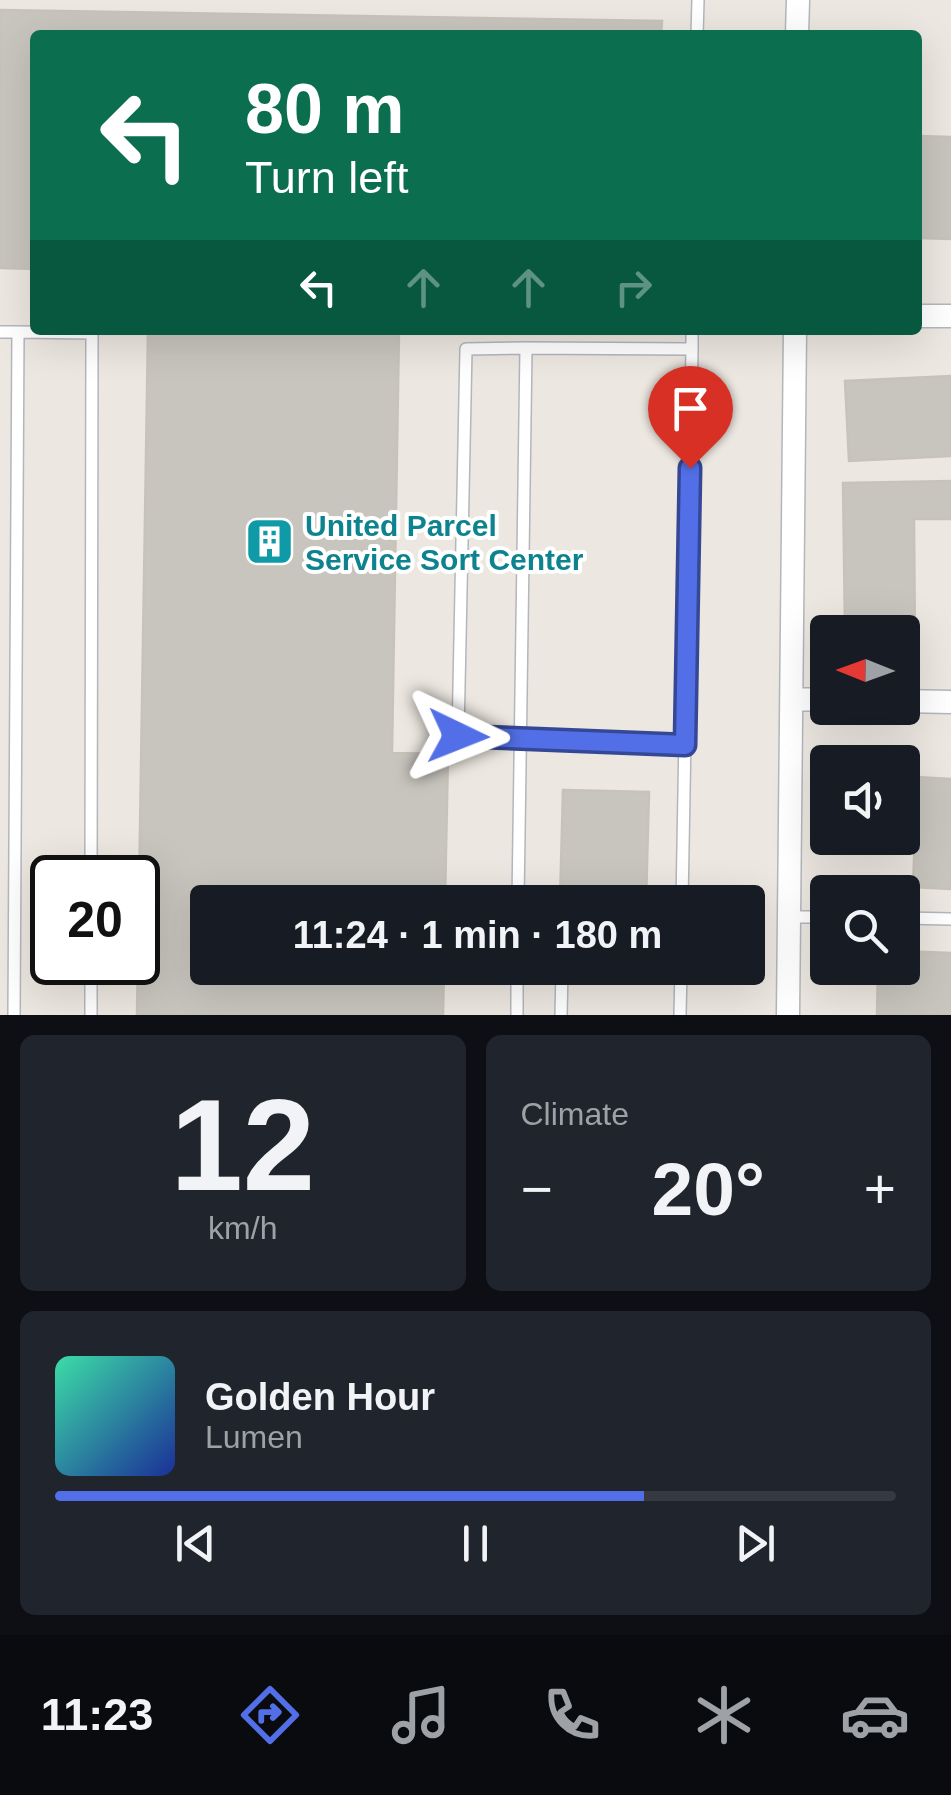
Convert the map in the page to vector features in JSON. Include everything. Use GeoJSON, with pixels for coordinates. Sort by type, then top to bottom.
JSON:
{"type":"FeatureCollection","features":[{"type":"Feature","properties":{"kind":"street"},"geometry":{"type":"LineString","coordinates":[[797,30],[798,0]]}},
{"type":"Feature","properties":{"kind":"street"},"geometry":{"type":"LineString","coordinates":[[922,316],[951,316]]}},
{"type":"Feature","properties":{"kind":"street"},"geometry":{"type":"LineString","coordinates":[[788,1015],[795,335]]}},
{"type":"Feature","properties":{"kind":"street"},"geometry":{"type":"LineString","coordinates":[[793,699],[810,699]]}},
{"type":"Feature","properties":{"kind":"street"},"geometry":{"type":"LineString","coordinates":[[920,701],[951,702]]}},
{"type":"Feature","properties":{"kind":"lane"},"geometry":{"type":"LineString","coordinates":[[697,30],[698,0]]}},
{"type":"Feature","properties":{"kind":"lane"},"geometry":{"type":"LineString","coordinates":[[0,332],[30,332]]}},
{"type":"Feature","properties":{"kind":"lane"},"geometry":{"type":"LineString","coordinates":[[14,1015],[18,332]]}},
{"type":"Feature","properties":{"kind":"lane"},"geometry":{"type":"LineString","coordinates":[[91,855],[92,335]]}},
{"type":"Feature","properties":{"kind":"lane"},"geometry":{"type":"LineString","coordinates":[[682,885],[692,335]]}},
{"type":"Feature","properties":{"kind":"lane"},"geometry":{"type":"LineString","coordinates":[[518,885],[526,348]]}},
{"type":"Feature","properties":{"kind":"lane"},"geometry":{"type":"LineString","coordinates":[[685,745],[458,736],[466,349],[692,350]]}},
{"type":"Feature","properties":{"kind":"lane"},"geometry":{"type":"LineString","coordinates":[[790,916],[810,917]]}},
{"type":"Feature","properties":{"kind":"lane"},"geometry":{"type":"LineString","coordinates":[[920,918],[951,919]]}},
{"type":"Feature","properties":{"kind":"lane"},"geometry":{"type":"LineString","coordinates":[[91,985],[91,1015]]}},
{"type":"Feature","properties":{"kind":"lane"},"geometry":{"type":"LineString","coordinates":[[517,1015],[518,985]]}},
{"type":"Feature","properties":{"kind":"lane"},"geometry":{"type":"LineString","coordinates":[[562,985],[562,1015]]}},
{"type":"Feature","properties":{"kind":"lane"},"geometry":{"type":"LineString","coordinates":[[680,1015],[681,985]]}},
{"type":"Feature","properties":{"kind":"building"},"geometry":{"type":"Polygon","coordinates":[[[0,10],[662,21],[661,30],[30,30],[30,269],[0,268],[0,10]]]}},
{"type":"Feature","properties":{"kind":"building"},"geometry":{"type":"Polygon","coordinates":[[[922,136],[951,137],[951,239],[922,238],[922,136]]]}},
{"type":"Feature","properties":{"kind":"building","name":"United Parcel Service Sort Center"},"geometry":{"type":"Polygon","coordinates":[[[148,335],[399,335],[392,753],[448,754],[445,885],[190,885],[190,985],[444,985],[443,1015],[137,1015],[137,985],[160,985],[160,855],[140,855],[148,335]]]}},
{"type":"Feature","properties":{"kind":"building"},"geometry":{"type":"Polygon","coordinates":[[[951,376],[951,456],[849,461],[845,381],[951,376]]]}},
{"type":"Feature","properties":{"kind":"building"},"geometry":{"type":"Polygon","coordinates":[[[951,481],[951,519],[914,519],[915,615],[845,615],[843,483],[951,481]]]}},
{"type":"Feature","properties":{"kind":"building"},"geometry":{"type":"Polygon","coordinates":[[[920,777],[951,779],[951,889],[920,887],[920,875],[913,875],[914,855],[920,855],[920,777]]]}},
{"type":"Feature","properties":{"kind":"building"},"geometry":{"type":"Polygon","coordinates":[[[563,790],[649,792],[646,885],[560,885],[563,790]]]}},
{"type":"Feature","properties":{"kind":"building"},"geometry":{"type":"Polygon","coordinates":[[[920,952],[951,953],[951,1015],[877,1015],[878,985],[920,985],[920,952]]]}},
{"type":"Feature","properties":{"kind":"place","name":"United Parcel Service Sort Center"},"geometry":{"type":"Point","coordinates":[270,542]}},
{"type":"Feature","properties":{"kind":"route"},"geometry":{"type":"LineString","coordinates":[[458,736],[685,745],[690,468]]}}]}
